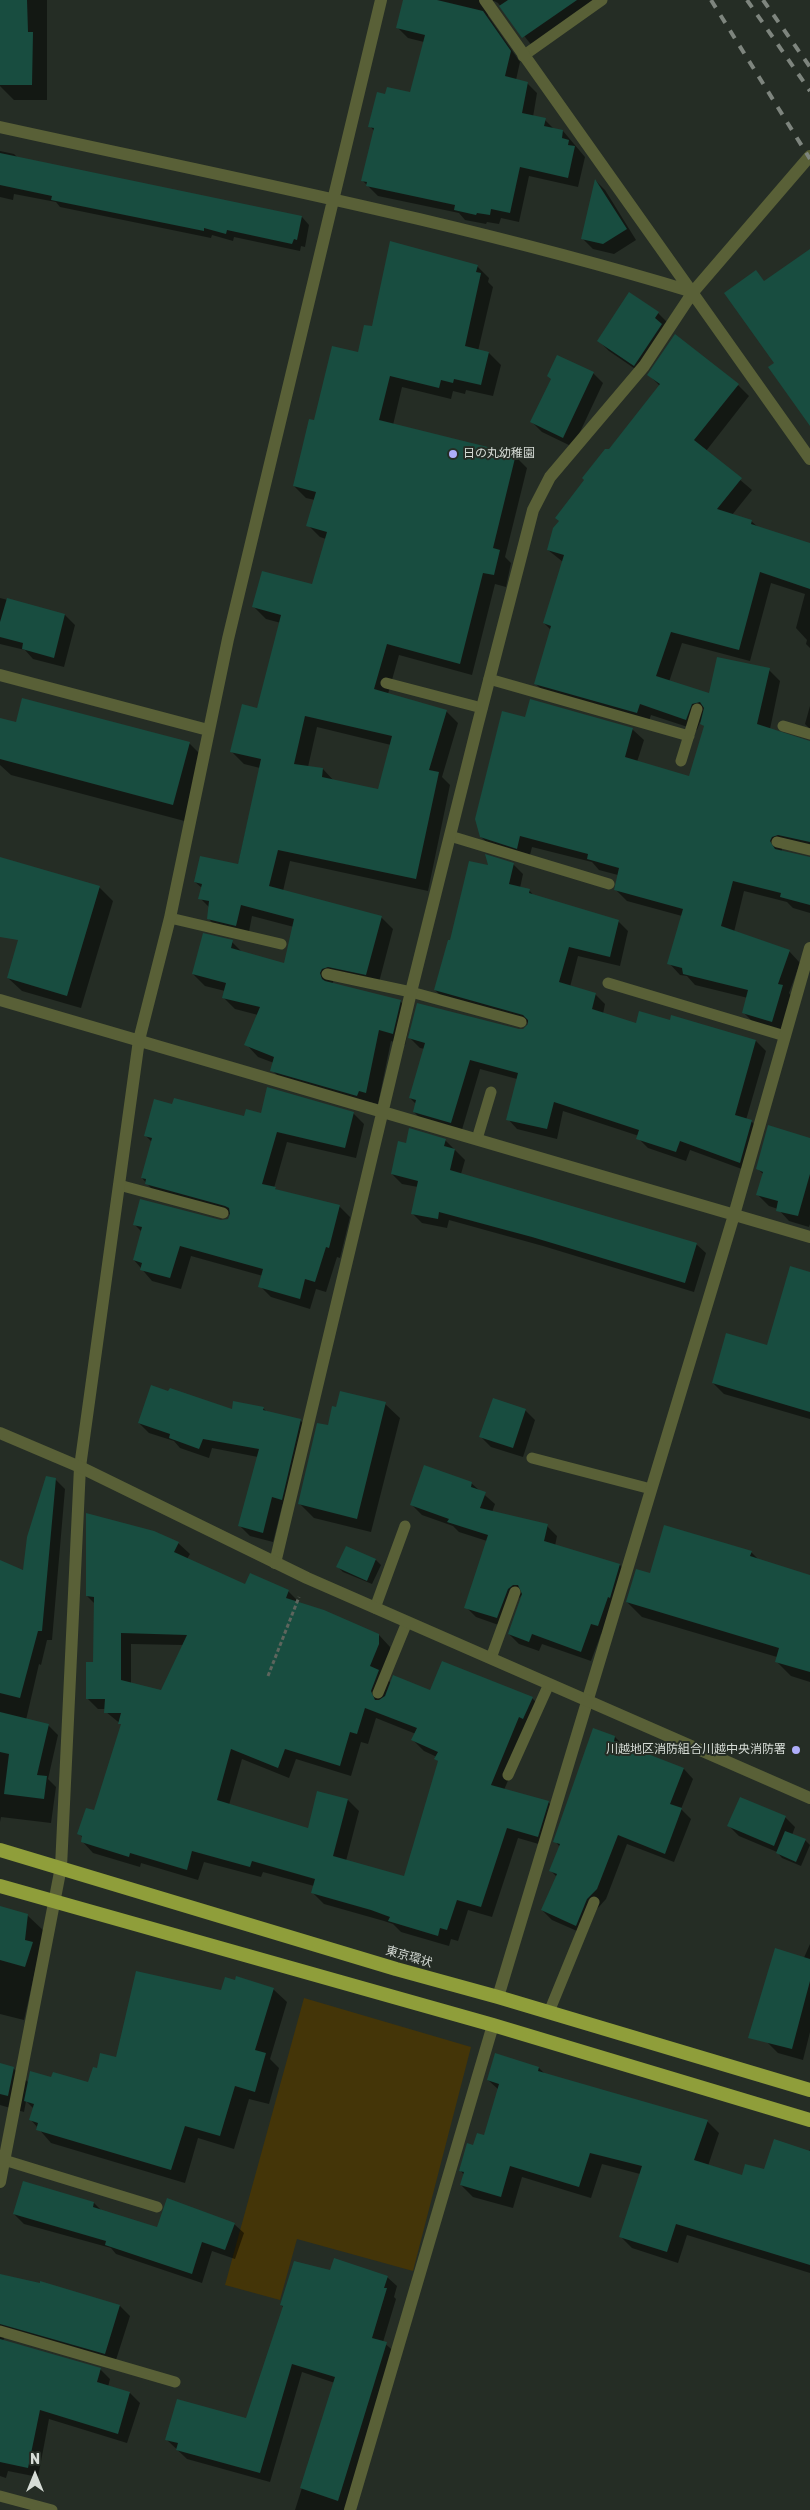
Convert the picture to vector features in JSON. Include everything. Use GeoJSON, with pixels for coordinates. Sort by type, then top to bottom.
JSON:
{"type":"FeatureCollection","features":[{"type":"Feature","properties":{"kind":"highway","name":"東京環状"},"geometry":{"type":"LineString","coordinates":[[0,1850],[810,2090]]}},
{"type":"Feature","properties":{"kind":"highway"},"geometry":{"type":"LineString","coordinates":[[0,1886],[493,2025],[810,2120]]}},
{"type":"Feature","properties":{"kind":"street"},"geometry":{"type":"LineString","coordinates":[[0,2182],[61,1867],[80,1467],[139,1040],[170,918],[208,730],[381,0]]}},
{"type":"Feature","properties":{"kind":"street"},"geometry":{"type":"LineString","coordinates":[[485,0],[523,56],[694,292],[810,459]]}},
{"type":"Feature","properties":{"kind":"street"},"geometry":{"type":"LineString","coordinates":[[0,127],[334,200],[599,263],[694,292]]}},
{"type":"Feature","properties":{"kind":"street"},"geometry":{"type":"LineString","coordinates":[[275,1563],[411,992],[533,510],[550,477],[644,366],[694,292],[810,156]]}},
{"type":"Feature","properties":{"kind":"street"},"geometry":{"type":"LineString","coordinates":[[0,675],[208,730]]}},
{"type":"Feature","properties":{"kind":"street"},"geometry":{"type":"LineString","coordinates":[[498,1997],[734,1214],[809,953]]}},
{"type":"Feature","properties":{"kind":"street"},"geometry":{"type":"LineString","coordinates":[[0,1000],[810,1237]]}},
{"type":"Feature","properties":{"kind":"street"},"geometry":{"type":"LineString","coordinates":[[0,1433],[80,1467],[307,1578],[810,1798]]}},
{"type":"Feature","properties":{"kind":"street"},"geometry":{"type":"LineString","coordinates":[[350,2510],[493,2025]]}},
{"type":"Feature","properties":{"kind":"lane"},"geometry":{"type":"LineString","coordinates":[[523,56],[602,0]]}},
{"type":"Feature","properties":{"kind":"lane"},"geometry":{"type":"LineString","coordinates":[[489,679],[689,736]]}},
{"type":"Feature","properties":{"kind":"lane"},"geometry":{"type":"LineString","coordinates":[[386,683],[482,708]]}},
{"type":"Feature","properties":{"kind":"lane"},"geometry":{"type":"LineString","coordinates":[[681,761],[698,709]]}},
{"type":"Feature","properties":{"kind":"lane"},"geometry":{"type":"LineString","coordinates":[[783,726],[810,734]]}},
{"type":"Feature","properties":{"kind":"lane"},"geometry":{"type":"LineString","coordinates":[[450,836],[609,884]]}},
{"type":"Feature","properties":{"kind":"lane"},"geometry":{"type":"LineString","coordinates":[[777,842],[810,850]]}},
{"type":"Feature","properties":{"kind":"lane"},"geometry":{"type":"LineString","coordinates":[[170,918],[281,944]]}},
{"type":"Feature","properties":{"kind":"lane"},"geometry":{"type":"LineString","coordinates":[[327,974],[411,992],[521,1022]]}},
{"type":"Feature","properties":{"kind":"lane"},"geometry":{"type":"LineString","coordinates":[[608,983],[785,1036]]}},
{"type":"Feature","properties":{"kind":"lane"},"geometry":{"type":"LineString","coordinates":[[477,1139],[490,1092]]}},
{"type":"Feature","properties":{"kind":"lane"},"geometry":{"type":"LineString","coordinates":[[119,1185],[223,1213]]}},
{"type":"Feature","properties":{"kind":"lane"},"geometry":{"type":"LineString","coordinates":[[532,1458],[652,1489]]}},
{"type":"Feature","properties":{"kind":"lane"},"geometry":{"type":"LineString","coordinates":[[375,1608],[404,1526]]}},
{"type":"Feature","properties":{"kind":"lane"},"geometry":{"type":"LineString","coordinates":[[490,1658],[515,1592]]}},
{"type":"Feature","properties":{"kind":"lane"},"geometry":{"type":"LineString","coordinates":[[378,1693],[407,1622]]}},
{"type":"Feature","properties":{"kind":"lane"},"geometry":{"type":"LineString","coordinates":[[508,1775],[549,1684]]}},
{"type":"Feature","properties":{"kind":"lane"},"geometry":{"type":"LineString","coordinates":[[549,2012],[594,1902]]}},
{"type":"Feature","properties":{"kind":"lane"},"geometry":{"type":"LineString","coordinates":[[4,2160],[157,2207]]}},
{"type":"Feature","properties":{"kind":"lane"},"geometry":{"type":"LineString","coordinates":[[0,2331],[175,2382]]}},
{"type":"Feature","properties":{"kind":"lane"},"geometry":{"type":"LineString","coordinates":[[0,2496],[52,2510]]}},
{"type":"Feature","properties":{"kind":"path"},"geometry":{"type":"LineString","coordinates":[[268,1676],[307,1578]]}},
{"type":"Feature","properties":{"kind":"shaded area"},"geometry":{"type":"Polygon","coordinates":[[[304,1998],[471,2047],[413,2271],[297,2239],[280,2300],[225,2285],[304,1998]]]}},
{"type":"Feature","properties":{"kind":"building"},"geometry":{"type":"Polygon","coordinates":[[[0,0],[27,0],[28,32],[33,32],[32,85],[0,85],[0,0]]]}},
{"type":"Feature","properties":{"kind":"building"},"geometry":{"type":"Polygon","coordinates":[[[403,0],[437,0],[483,11],[511,51],[505,76],[528,82],[522,113],[546,118],[544,126],[563,130],[562,138],[569,140],[568,145],[575,146],[568,178],[520,167],[510,213],[491,209],[490,215],[477,213],[476,215],[454,210],[455,205],[366,186],[367,182],[361,181],[374,128],[368,127],[377,92],[385,94],[387,87],[410,92],[425,35],[396,28],[403,0]]]}},
{"type":"Feature","properties":{"kind":"building"},"geometry":{"type":"Polygon","coordinates":[[[508,0],[577,0],[522,38],[499,6],[508,0]]]}},
{"type":"Feature","properties":{"kind":"building"},"geometry":{"type":"Polygon","coordinates":[[[0,153],[302,216],[297,240],[294,239],[292,244],[227,230],[226,234],[204,228],[204,231],[51,200],[52,196],[0,185],[0,153]]]}},
{"type":"Feature","properties":{"kind":"building"},"geometry":{"type":"Polygon","coordinates":[[[595,179],[627,229],[603,244],[581,239],[595,179]]]}},
{"type":"Feature","properties":{"kind":"building"},"geometry":{"type":"Polygon","coordinates":[[[390,241],[478,265],[476,272],[481,273],[465,346],[489,352],[481,385],[454,379],[453,383],[441,380],[439,388],[390,376],[379,420],[516,454],[493,548],[500,550],[494,575],[483,573],[460,664],[387,644],[374,689],[447,710],[429,770],[439,772],[416,879],[278,850],[269,886],[382,916],[366,975],[328,967],[322,969],[320,973],[325,981],[401,1000],[393,1034],[379,1030],[366,1093],[359,1091],[357,1096],[270,1071],[274,1057],[244,1045],[260,1007],[222,998],[226,983],[192,974],[203,933],[233,940],[231,948],[284,963],[294,919],[241,905],[236,926],[207,919],[209,901],[198,899],[202,884],[194,882],[200,856],[238,864],[261,759],[230,752],[242,704],[257,708],[281,615],[252,607],[262,571],[312,584],[327,532],[306,526],[316,492],[293,486],[309,419],[314,420],[332,346],[358,352],[364,325],[372,326],[390,241]],[[305,716],[294,764],[323,768],[322,777],[378,789],[392,736],[305,716]]]}},
{"type":"Feature","properties":{"kind":"building"},"geometry":{"type":"Polygon","coordinates":[[[810,249],[810,426],[768,367],[774,363],[724,293],[756,270],[764,281],[810,249]]]}},
{"type":"Feature","properties":{"kind":"building"},"geometry":{"type":"Polygon","coordinates":[[[629,292],[659,312],[655,318],[662,324],[634,366],[597,341],[629,292]]]}},
{"type":"Feature","properties":{"kind":"building"},"geometry":{"type":"Polygon","coordinates":[[[675,334],[739,384],[694,440],[742,478],[717,509],[752,520],[751,524],[810,543],[810,589],[760,572],[739,650],[671,632],[656,676],[709,693],[717,657],[770,668],[757,724],[810,741],[810,842],[778,835],[772,837],[770,841],[775,849],[810,857],[810,905],[780,897],[781,893],[733,881],[721,926],[790,950],[778,984],[783,985],[772,1022],[742,1013],[748,990],[683,974],[682,968],[667,964],[683,909],[614,890],[619,868],[587,859],[588,854],[520,836],[517,849],[480,837],[475,819],[502,711],[525,717],[530,699],[633,728],[625,757],[689,776],[704,726],[700,724],[704,708],[700,702],[692,704],[686,720],[640,704],[637,713],[534,684],[551,626],[543,623],[564,555],[547,550],[553,528],[559,521],[555,518],[584,480],[582,478],[605,449],[609,449],[660,384],[647,375],[675,334]]]}},
{"type":"Feature","properties":{"kind":"building"},"geometry":{"type":"Polygon","coordinates":[[[557,355],[594,372],[563,438],[530,422],[551,379],[547,376],[557,355]]]}},
{"type":"Feature","properties":{"kind":"building"},"geometry":{"type":"Polygon","coordinates":[[[7,598],[65,614],[54,658],[22,649],[23,643],[0,637],[0,622],[7,598]]]}},
{"type":"Feature","properties":{"kind":"building"},"geometry":{"type":"Polygon","coordinates":[[[22,698],[190,742],[173,805],[0,759],[0,718],[16,722],[22,698]]]}},
{"type":"Feature","properties":{"kind":"building"},"geometry":{"type":"Polygon","coordinates":[[[485,854],[514,863],[509,884],[530,889],[529,893],[619,920],[610,957],[569,947],[559,982],[596,993],[592,1009],[636,1023],[639,1011],[670,1020],[671,1015],[756,1040],[735,1115],[752,1120],[740,1163],[680,1141],[676,1152],[636,1139],[639,1130],[554,1102],[547,1129],[506,1120],[518,1073],[470,1060],[451,1123],[413,1112],[416,1100],[409,1098],[425,1043],[408,1038],[417,1003],[519,1029],[523,1029],[528,1024],[528,1020],[523,1015],[434,990],[448,940],[450,940],[469,861],[488,865],[485,854]]]}},
{"type":"Feature","properties":{"kind":"building"},"geometry":{"type":"Polygon","coordinates":[[[0,857],[100,886],[67,996],[7,978],[18,940],[0,937],[0,857]]]}},
{"type":"Feature","properties":{"kind":"building"},"geometry":{"type":"Polygon","coordinates":[[[267,1087],[354,1112],[345,1148],[277,1132],[262,1184],[340,1205],[329,1248],[326,1247],[315,1282],[305,1279],[300,1299],[258,1287],[263,1269],[180,1246],[170,1278],[140,1270],[142,1263],[133,1260],[142,1227],[133,1225],[140,1199],[221,1220],[228,1219],[230,1214],[229,1208],[225,1206],[145,1184],[146,1179],[141,1178],[152,1138],[144,1136],[154,1099],[172,1104],[174,1098],[244,1116],[246,1109],[261,1113],[267,1087]]]}},
{"type":"Feature","properties":{"kind":"building"},"geometry":{"type":"Polygon","coordinates":[[[768,1125],[810,1138],[810,1174],[798,1216],[776,1211],[778,1201],[756,1195],[763,1172],[756,1169],[768,1125]]]}},
{"type":"Feature","properties":{"kind":"building"},"geometry":{"type":"Polygon","coordinates":[[[409,1128],[446,1139],[444,1146],[455,1149],[450,1170],[697,1243],[685,1283],[532,1237],[439,1212],[438,1219],[411,1214],[418,1181],[391,1174],[398,1141],[406,1143],[409,1128]]]}},
{"type":"Feature","properties":{"kind":"building"},"geometry":{"type":"Polygon","coordinates":[[[790,1266],[810,1272],[810,1412],[712,1383],[726,1333],[767,1345],[790,1266]]]}},
{"type":"Feature","properties":{"kind":"building"},"geometry":{"type":"Polygon","coordinates":[[[151,1385],[168,1391],[170,1388],[232,1409],[233,1401],[264,1407],[263,1410],[301,1419],[282,1500],[272,1497],[263,1533],[238,1526],[259,1449],[203,1439],[199,1449],[169,1438],[170,1434],[138,1423],[151,1385]]]}},
{"type":"Feature","properties":{"kind":"building"},"geometry":{"type":"Polygon","coordinates":[[[340,1391],[386,1402],[357,1519],[298,1504],[317,1423],[328,1425],[332,1406],[336,1407],[340,1391]]]}},
{"type":"Feature","properties":{"kind":"building"},"geometry":{"type":"Polygon","coordinates":[[[493,1398],[526,1409],[513,1448],[479,1437],[493,1398]]]}},
{"type":"Feature","properties":{"kind":"building"},"geometry":{"type":"Polygon","coordinates":[[[424,1465],[472,1482],[471,1487],[486,1492],[480,1508],[548,1524],[544,1541],[620,1564],[610,1598],[608,1597],[598,1626],[591,1624],[581,1652],[532,1634],[529,1642],[508,1634],[522,1594],[518,1585],[513,1585],[508,1589],[497,1618],[464,1608],[488,1535],[447,1522],[449,1519],[410,1505],[424,1465]]]}},
{"type":"Feature","properties":{"kind":"building"},"geometry":{"type":"Polygon","coordinates":[[[46,1476],[56,1478],[42,1631],[38,1631],[20,1698],[0,1693],[0,1560],[23,1570],[27,1537],[46,1476]]]}},
{"type":"Feature","properties":{"kind":"building"},"geometry":{"type":"Polygon","coordinates":[[[86,1513],[154,1531],[179,1542],[174,1552],[245,1584],[250,1573],[289,1590],[286,1598],[324,1610],[379,1634],[379,1644],[370,1666],[379,1670],[371,1691],[375,1700],[385,1696],[393,1675],[430,1690],[442,1661],[533,1697],[523,1719],[519,1717],[491,1785],[549,1801],[538,1837],[507,1828],[481,1907],[457,1900],[447,1930],[440,1928],[438,1936],[388,1921],[390,1917],[371,1910],[311,1893],[315,1879],[252,1861],[250,1867],[192,1851],[187,1870],[130,1853],[129,1857],[81,1842],[82,1836],[77,1834],[86,1808],[94,1810],[121,1724],[118,1724],[121,1713],[104,1713],[105,1699],[86,1699],[86,1662],[93,1662],[94,1597],[86,1596],[86,1513]],[[121,1633],[121,1680],[161,1690],[187,1635],[121,1633]],[[365,1708],[357,1734],[350,1732],[340,1766],[285,1749],[278,1768],[231,1749],[217,1800],[308,1828],[317,1791],[348,1799],[333,1856],[404,1876],[438,1761],[434,1759],[438,1752],[411,1740],[417,1728],[365,1708]]]}},
{"type":"Feature","properties":{"kind":"building"},"geometry":{"type":"Polygon","coordinates":[[[664,1525],[752,1551],[750,1556],[810,1575],[810,1672],[775,1662],[779,1648],[626,1602],[636,1569],[650,1573],[664,1525]]]}},
{"type":"Feature","properties":{"kind":"building"},"geometry":{"type":"Polygon","coordinates":[[[346,1546],[376,1559],[367,1581],[336,1567],[346,1546]]]}},
{"type":"Feature","properties":{"kind":"building"},"geometry":{"type":"Polygon","coordinates":[[[0,1712],[49,1724],[37,1775],[47,1776],[44,1799],[4,1794],[9,1754],[0,1752],[0,1712]]]}},
{"type":"Feature","properties":{"kind":"building"},"geometry":{"type":"Polygon","coordinates":[[[593,1728],[615,1736],[614,1741],[684,1768],[670,1804],[682,1808],[665,1854],[618,1835],[597,1889],[587,1899],[576,1926],[541,1910],[557,1874],[549,1871],[560,1844],[553,1842],[593,1728]]]}},
{"type":"Feature","properties":{"kind":"building"},"geometry":{"type":"Polygon","coordinates":[[[740,1797],[786,1816],[774,1846],[727,1826],[740,1797]]]}},
{"type":"Feature","properties":{"kind":"building"},"geometry":{"type":"Polygon","coordinates":[[[785,1831],[806,1839],[796,1862],[776,1853],[785,1831]]]}},
{"type":"Feature","properties":{"kind":"building"},"geometry":{"type":"Polygon","coordinates":[[[0,1906],[28,1914],[25,1940],[33,1942],[25,1967],[0,1960],[0,1906]]]}},
{"type":"Feature","properties":{"kind":"building"},"geometry":{"type":"Polygon","coordinates":[[[775,1948],[810,1959],[810,1981],[792,2049],[748,2038],[775,1948]]]}},
{"type":"Feature","properties":{"kind":"building"},"geometry":{"type":"Polygon","coordinates":[[[136,1971],[221,1990],[225,1977],[235,1980],[236,1976],[274,1988],[255,2050],[266,2053],[255,2092],[235,2086],[220,2136],[185,2126],[171,2170],[36,2130],[38,2123],[29,2120],[34,2104],[24,2101],[30,2071],[51,2077],[53,2072],[88,2082],[93,2067],[97,2068],[100,2053],[116,2057],[136,1971]]]}},
{"type":"Feature","properties":{"kind":"building"},"geometry":{"type":"Polygon","coordinates":[[[495,2053],[539,2067],[538,2071],[708,2120],[694,2160],[742,2175],[745,2164],[764,2169],[774,2139],[810,2151],[810,2265],[676,2224],[667,2252],[619,2237],[642,2166],[590,2153],[579,2187],[510,2166],[501,2197],[460,2185],[464,2172],[459,2171],[467,2143],[473,2145],[477,2133],[484,2135],[499,2084],[487,2080],[495,2053]]]}},
{"type":"Feature","properties":{"kind":"building"},"geometry":{"type":"Polygon","coordinates":[[[0,2063],[14,2067],[8,2096],[0,2094],[0,2063]]]}},
{"type":"Feature","properties":{"kind":"building"},"geometry":{"type":"Polygon","coordinates":[[[23,2181],[94,2202],[93,2207],[157,2227],[167,2198],[235,2223],[225,2250],[202,2242],[192,2274],[105,2245],[106,2241],[13,2214],[23,2181]]]}},
{"type":"Feature","properties":{"kind":"building"},"geometry":{"type":"Polygon","coordinates":[[[334,2258],[388,2276],[384,2288],[387,2288],[372,2338],[387,2342],[338,2501],[300,2488],[335,2377],[292,2364],[260,2473],[176,2450],[178,2443],[165,2440],[177,2399],[246,2418],[283,2306],[280,2305],[294,2261],[330,2270],[334,2258]]]}},
{"type":"Feature","properties":{"kind":"building"},"geometry":{"type":"Polygon","coordinates":[[[0,2274],[40,2283],[40,2281],[120,2305],[105,2354],[0,2324],[0,2274]]]}},
{"type":"Feature","properties":{"kind":"building"},"geometry":{"type":"Polygon","coordinates":[[[0,2339],[101,2368],[97,2382],[130,2392],[118,2434],[40,2410],[28,2468],[0,2462],[0,2339]]]}},
{"type":"Feature","properties":{"kind":"railway"},"geometry":{"type":"LineString","coordinates":[[711,0],[810,159]]}},
{"type":"Feature","properties":{"kind":"railway"},"geometry":{"type":"LineString","coordinates":[[747,0],[810,91]]}},
{"type":"Feature","properties":{"kind":"railway"},"geometry":{"type":"LineString","coordinates":[[763,0],[810,67]]}},
{"type":"Feature","properties":{"kind":"place","name":"日の丸幼稚園"},"geometry":{"type":"Point","coordinates":[453,454]}},
{"type":"Feature","properties":{"kind":"place","name":"川越地区消防組合川越中央消防署"},"geometry":{"type":"Point","coordinates":[796,1750]}}]}
